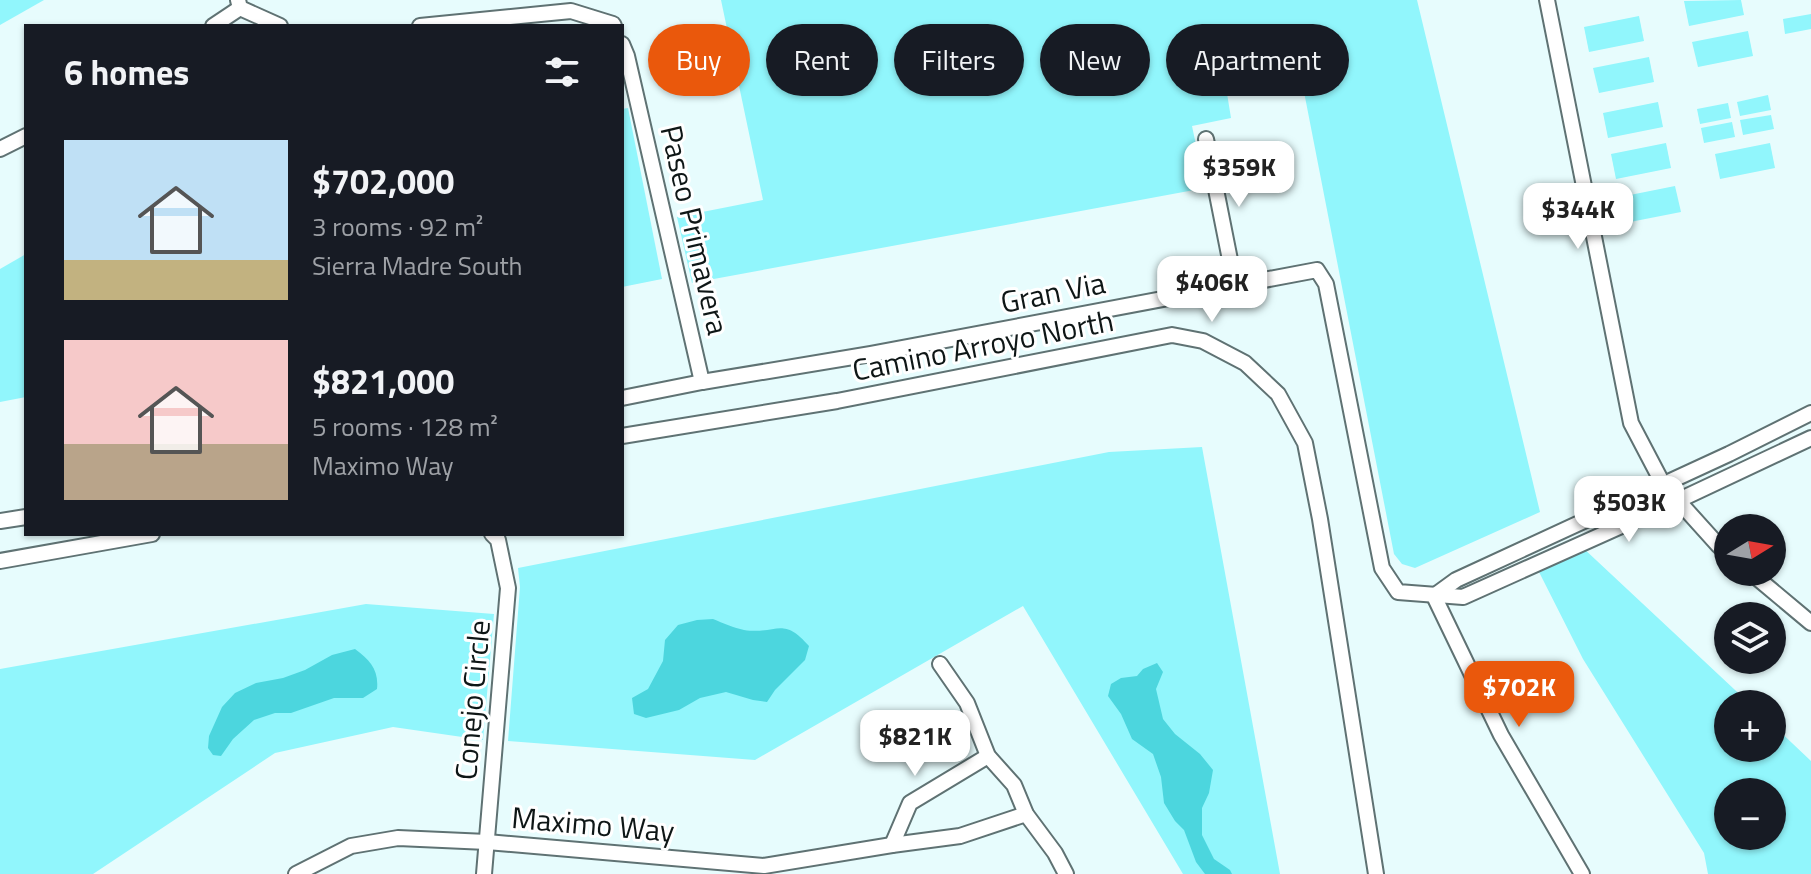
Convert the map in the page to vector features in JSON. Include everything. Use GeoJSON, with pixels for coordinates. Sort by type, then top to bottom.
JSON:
{"type":"FeatureCollection","features":[{"type":"Feature","properties":{"kind":"street"},"geometry":{"type":"LineString","coordinates":[[1547,0],[1631,423],[1663,484],[1714,539]]}},
{"type":"Feature","properties":{"kind":"street"},"geometry":{"type":"LineString","coordinates":[[215,24],[239,4],[276,24]]}},
{"type":"Feature","properties":{"kind":"street"},"geometry":{"type":"LineString","coordinates":[[440,24],[571,11],[613,24]]}},
{"type":"Feature","properties":{"kind":"street","name":"Paseo Primavera"},"geometry":{"type":"LineString","coordinates":[[624,49],[702,382]]}},
{"type":"Feature","properties":{"kind":"street"},"geometry":{"type":"LineString","coordinates":[[0,149],[24,137]]}},
{"type":"Feature","properties":{"kind":"street"},"geometry":{"type":"LineString","coordinates":[[1206,139],[1235,285]]}},
{"type":"Feature","properties":{"kind":"street","name":"Gran Via"},"geometry":{"type":"LineString","coordinates":[[624,398],[1317,270],[1326,284],[1382,568],[1398,592],[1434,596]]}},
{"type":"Feature","properties":{"kind":"street","name":"Camino Arroyo North"},"geometry":{"type":"LineString","coordinates":[[624,436],[837,401],[1172,335],[1203,341],[1245,363],[1278,394],[1305,443],[1320,519],[1376,874]]}},
{"type":"Feature","properties":{"kind":"street"},"geometry":{"type":"LineString","coordinates":[[1434,596],[1456,580],[1811,413]]}},
{"type":"Feature","properties":{"kind":"street"},"geometry":{"type":"LineString","coordinates":[[1434,596],[1463,597],[1811,438]]}},
{"type":"Feature","properties":{"kind":"street"},"geometry":{"type":"LineString","coordinates":[[0,521],[24,517]]}},
{"type":"Feature","properties":{"kind":"street"},"geometry":{"type":"LineString","coordinates":[[0,561],[141,536]]}},
{"type":"Feature","properties":{"kind":"street","name":"Conejo Circle"},"geometry":{"type":"LineString","coordinates":[[484,874],[508,588],[498,540],[494,536]]}},
{"type":"Feature","properties":{"kind":"street"},"geometry":{"type":"LineString","coordinates":[[1767,586],[1811,623]]}},
{"type":"Feature","properties":{"kind":"street"},"geometry":{"type":"LineString","coordinates":[[1434,596],[1501,735],[1582,874]]}},
{"type":"Feature","properties":{"kind":"street"},"geometry":{"type":"LineString","coordinates":[[940,664],[967,703],[988,756],[1014,785],[1026,814],[1055,853],[1066,874]]}},
{"type":"Feature","properties":{"kind":"street"},"geometry":{"type":"LineString","coordinates":[[892,845],[910,803],[988,756]]}},
{"type":"Feature","properties":{"kind":"street","name":"Maximo Way"},"geometry":{"type":"LineString","coordinates":[[296,874],[351,846],[398,838],[487,842],[764,866],[960,836],[1026,814]]}},
{"type":"Feature","properties":{"kind":"shaded area"},"geometry":{"type":"Polygon","coordinates":[[[0,0],[44,0],[0,25],[0,0]]]}},
{"type":"Feature","properties":{"kind":"shaded area"},"geometry":{"type":"Polygon","coordinates":[[[721,0],[1417,0],[1540,512],[1415,568],[1402,564],[1394,554],[1305,96],[1349,96],[1349,24],[1166,24],[1166,96],[1227,96],[1231,118],[1192,126],[1205,188],[692,283],[677,217],[763,200],[741,96],[750,96],[750,24],[726,24],[721,0]]]}},
{"type":"Feature","properties":{"kind":"shaded area"},"geometry":{"type":"Polygon","coordinates":[[[1741,0],[1744,15],[1689,26],[1684,1],[1741,0]]]}},
{"type":"Feature","properties":{"kind":"shaded area"},"geometry":{"type":"Polygon","coordinates":[[[1811,14],[1811,29],[1785,34],[1783,19],[1811,14]]]}},
{"type":"Feature","properties":{"kind":"shaded area"},"geometry":{"type":"Polygon","coordinates":[[[1639,16],[1644,41],[1589,52],[1584,27],[1639,16]]]}},
{"type":"Feature","properties":{"kind":"shaded area"},"geometry":{"type":"Polygon","coordinates":[[[1748,31],[1753,56],[1698,67],[1692,42],[1748,31]]]}},
{"type":"Feature","properties":{"kind":"shaded area"},"geometry":{"type":"Polygon","coordinates":[[[1649,57],[1654,82],[1599,93],[1593,68],[1649,57]]]}},
{"type":"Feature","properties":{"kind":"shaded area"},"geometry":{"type":"Polygon","coordinates":[[[1768,95],[1771,110],[1740,116],[1737,102],[1768,95]]]}},
{"type":"Feature","properties":{"kind":"shaded area"},"geometry":{"type":"Polygon","coordinates":[[[1658,102],[1663,127],[1608,138],[1603,113],[1658,102]]]}},
{"type":"Feature","properties":{"kind":"shaded area"},"geometry":{"type":"Polygon","coordinates":[[[1728,103],[1731,118],[1700,124],[1697,109],[1728,103]]]}},
{"type":"Feature","properties":{"kind":"shaded area"},"geometry":{"type":"Polygon","coordinates":[[[628,108],[662,279],[624,287],[624,109],[628,108]]]}},
{"type":"Feature","properties":{"kind":"shaded area"},"geometry":{"type":"Polygon","coordinates":[[[1771,115],[1774,129],[1743,135],[1740,120],[1771,115]]]}},
{"type":"Feature","properties":{"kind":"shaded area"},"geometry":{"type":"Polygon","coordinates":[[[1732,122],[1735,137],[1704,143],[1701,128],[1732,122]]]}},
{"type":"Feature","properties":{"kind":"shaded area"},"geometry":{"type":"Polygon","coordinates":[[[1666,143],[1671,168],[1616,179],[1611,154],[1666,143]]]}},
{"type":"Feature","properties":{"kind":"shaded area"},"geometry":{"type":"Polygon","coordinates":[[[1770,143],[1775,168],[1720,179],[1715,154],[1770,143]]]}},
{"type":"Feature","properties":{"kind":"shaded area"},"geometry":{"type":"Polygon","coordinates":[[[1675,186],[1681,212],[1625,223],[1620,197],[1675,186]]]}},
{"type":"Feature","properties":{"kind":"shaded area"},"geometry":{"type":"Polygon","coordinates":[[[24,255],[24,397],[0,402],[0,269],[24,255]]]}},
{"type":"Feature","properties":{"kind":"shaded area"},"geometry":{"type":"Polygon","coordinates":[[[1202,447],[1280,874],[1183,874],[1023,606],[755,760],[508,741],[520,587],[518,568],[1109,452],[1202,447]]]}},
{"type":"Feature","properties":{"kind":"shaded area"},"geometry":{"type":"Polygon","coordinates":[[[1581,546],[1714,670],[1714,674],[1735,690],[1714,690],[1714,762],[1786,762],[1786,737],[1811,761],[1811,874],[1708,874],[1704,853],[1583,659],[1537,568],[1581,546]]]}},
{"type":"Feature","properties":{"kind":"shaded area"},"geometry":{"type":"Polygon","coordinates":[[[366,604],[494,614],[483,740],[393,727],[275,753],[93,874],[0,874],[0,669],[366,604]]]}},
{"type":"Feature","properties":{"kind":"shaded area"},"geometry":{"type":"Polygon","coordinates":[[[713,619],[744,630],[779,628],[792,631],[809,646],[805,660],[767,702],[726,692],[700,698],[679,710],[646,718],[634,714],[632,698],[648,689],[663,661],[665,640],[678,625],[713,619]]]}},
{"type":"Feature","properties":{"kind":"shaded area"},"geometry":{"type":"Polygon","coordinates":[[[355,649],[372,666],[377,676],[377,689],[363,698],[334,698],[291,713],[275,713],[254,720],[233,739],[221,756],[213,755],[208,748],[209,736],[222,707],[235,693],[256,683],[305,670],[332,655],[355,649]]]}},
{"type":"Feature","properties":{"kind":"shaded area"},"geometry":{"type":"Polygon","coordinates":[[[1157,663],[1163,672],[1156,689],[1163,719],[1213,770],[1209,793],[1202,808],[1202,835],[1214,859],[1232,874],[1205,874],[1196,862],[1184,830],[1164,803],[1161,777],[1153,754],[1132,739],[1121,714],[1108,696],[1111,684],[1121,678],[1137,676],[1143,669],[1157,663]]]}}]}
